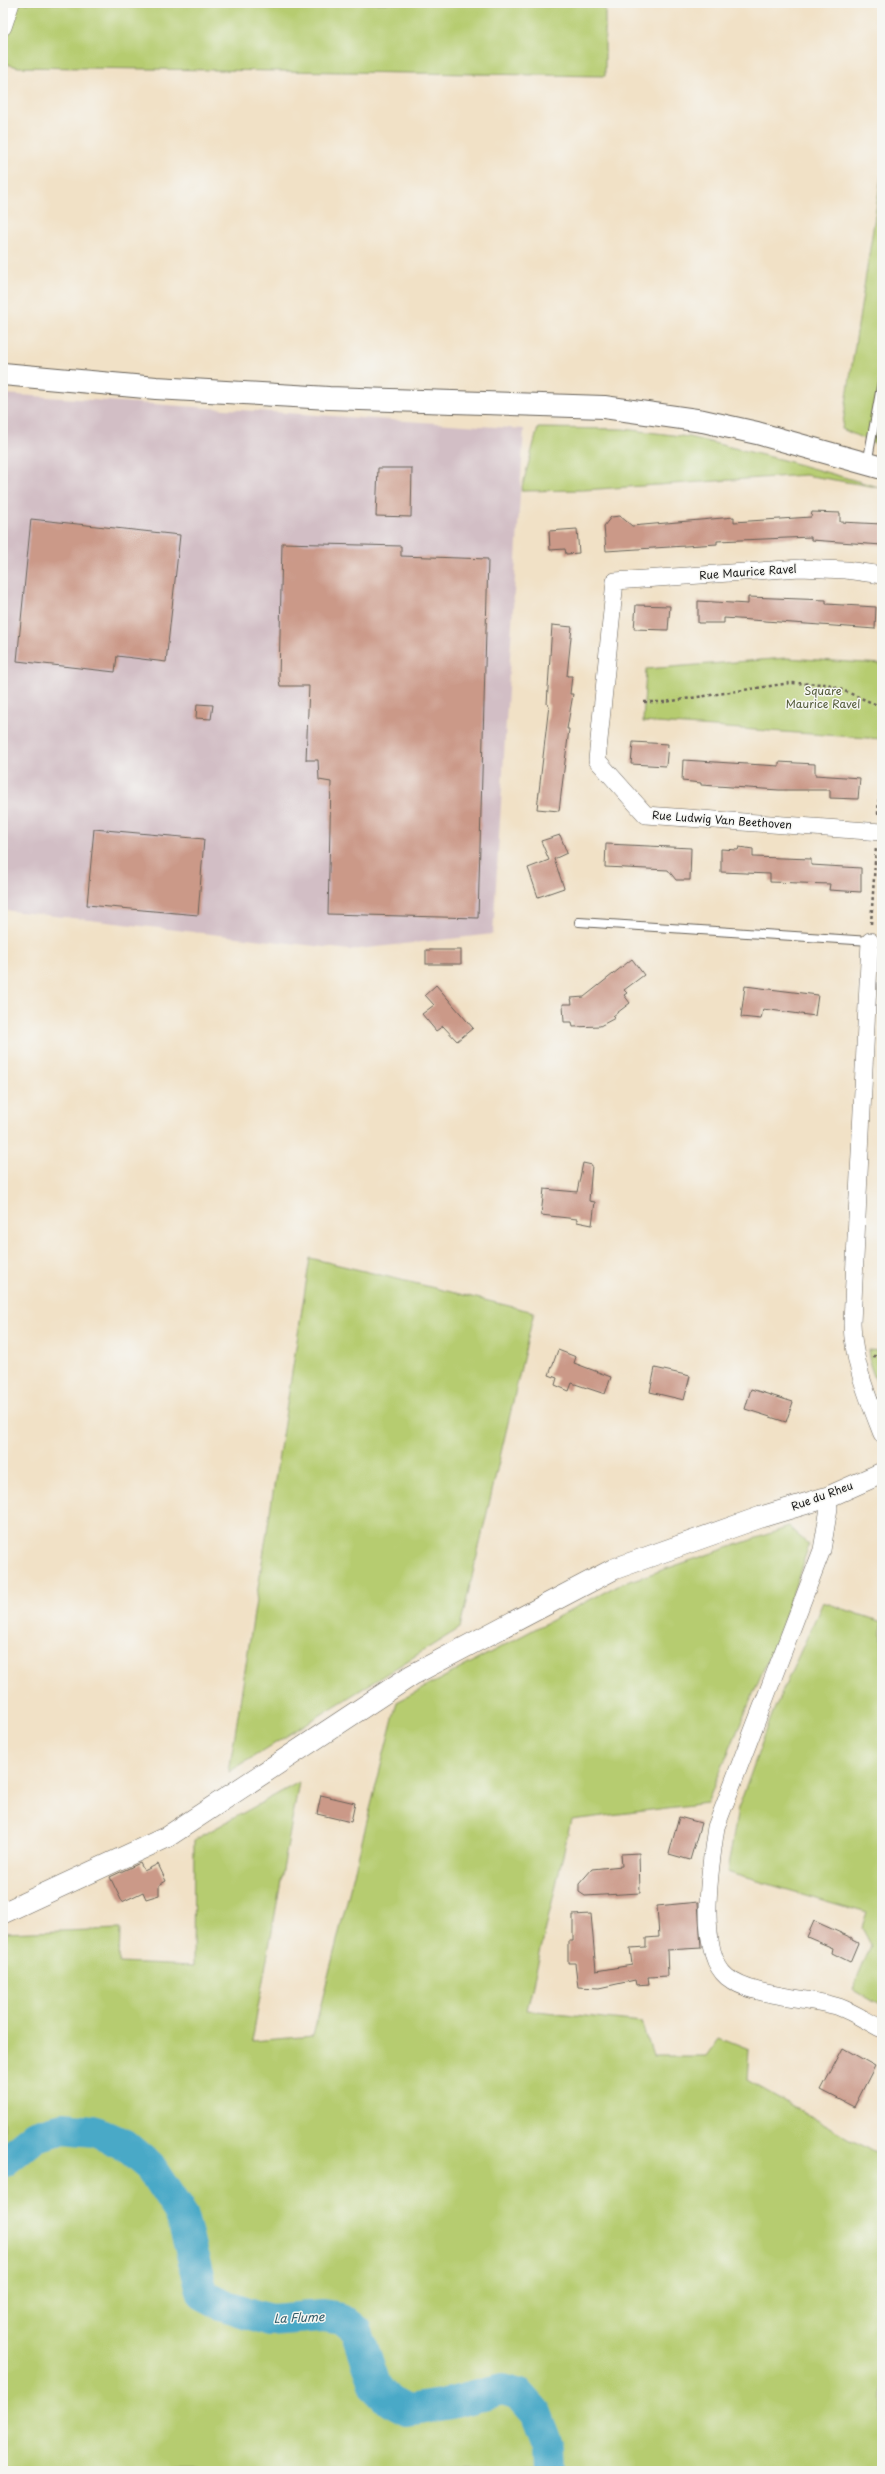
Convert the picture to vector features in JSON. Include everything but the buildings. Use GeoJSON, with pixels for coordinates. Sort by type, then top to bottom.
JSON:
{"type":"FeatureCollection","features":[{"type":"Feature","properties":{"kind":"main road"},"geometry":{"type":"LineString","coordinates":[[3,374],[156,388],[329,398],[604,407],[703,421],[757,433],[874,466]]}},
{"type":"Feature","properties":{"kind":"street"},"geometry":{"type":"LineString","coordinates":[[3,27],[11,3]]}},
{"type":"Feature","properties":{"kind":"street","name":"Rue Maurice Ravel"},"geometry":{"type":"LineString","coordinates":[[615,581],[800,568],[846,570],[882,575]]}},
{"type":"Feature","properties":{"kind":"street","name":"Rue Ludwig Van Beethoven"},"geometry":{"type":"LineString","coordinates":[[615,581],[597,760],[646,815],[879,832]]}},
{"type":"Feature","properties":{"kind":"street"},"geometry":{"type":"LineString","coordinates":[[870,941],[852,1347],[861,1380],[882,1434]]}},
{"type":"Feature","properties":{"kind":"street","name":"Rue du Rheu"},"geometry":{"type":"LineString","coordinates":[[3,1912],[167,1837],[412,1675],[614,1569],[761,1517],[828,1497],[882,1473]]}},
{"type":"Feature","properties":{"kind":"street"},"geometry":{"type":"LineString","coordinates":[[828,1497],[829,1508],[822,1550],[716,1827],[710,1871],[708,1919],[714,1960],[727,1977],[746,1987],[839,2007],[882,2029]]}},
{"type":"Feature","properties":{"kind":"lane"},"geometry":{"type":"LineString","coordinates":[[874,466],[882,381]]}},
{"type":"Feature","properties":{"kind":"lane"},"geometry":{"type":"LineString","coordinates":[[579,922],[870,941]]}},
{"type":"Feature","properties":{"kind":"path"},"geometry":{"type":"LineString","coordinates":[[644,702],[665,702],[790,683],[828,684],[882,707]]}},
{"type":"Feature","properties":{"kind":"path"},"geometry":{"type":"LineString","coordinates":[[870,941],[879,832],[882,748]]}},
{"type":"Feature","properties":{"kind":"shaded area"},"geometry":{"type":"Polygon","coordinates":[[[3,394],[524,429],[493,934],[350,950],[3,910],[3,394]]]}},
{"type":"Feature","properties":{"kind":"green space"},"geometry":{"type":"Polygon","coordinates":[[[3,3],[605,3],[605,76],[18,67],[3,63],[3,3]]]}},
{"type":"Feature","properties":{"kind":"green space"},"geometry":{"type":"Polygon","coordinates":[[[882,171],[882,447],[842,429],[882,171]]]}},
{"type":"Feature","properties":{"kind":"green space"},"geometry":{"type":"Polygon","coordinates":[[[538,428],[623,429],[689,437],[783,460],[882,488],[805,475],[583,490],[521,491],[538,428]]]}},
{"type":"Feature","properties":{"kind":"green space","name":"Square Maurice Ravel"},"geometry":{"type":"Polygon","coordinates":[[[786,658],[882,664],[882,739],[643,722],[646,669],[786,658]]]}},
{"type":"Feature","properties":{"kind":"green space"},"geometry":{"type":"Polygon","coordinates":[[[310,1258],[534,1312],[460,1628],[229,1772],[310,1258]]]}},
{"type":"Feature","properties":{"kind":"green space"},"geometry":{"type":"Polygon","coordinates":[[[868,1350],[882,1351],[882,1398],[870,1365],[868,1350]]]}},
{"type":"Feature","properties":{"kind":"green space"},"geometry":{"type":"Polygon","coordinates":[[[789,1527],[809,1545],[781,1628],[707,1803],[571,1820],[527,2010],[642,2022],[653,2056],[706,2056],[719,2038],[749,2050],[747,2080],[882,2157],[882,2471],[3,2471],[3,1933],[120,1929],[119,1963],[193,1966],[194,1840],[299,1782],[252,2041],[313,2036],[397,1702],[618,1585],[789,1527]]]}},
{"type":"Feature","properties":{"kind":"green space"},"geometry":{"type":"Polygon","coordinates":[[[823,1602],[882,1622],[882,2006],[853,1989],[871,1945],[862,1928],[867,1913],[727,1872],[738,1809],[773,1712],[823,1602]]]}},
{"type":"Feature","properties":{"kind":"waterway","name":"La Flume"},"geometry":{"type":"LineString","coordinates":[[3,2162],[35,2136],[63,2128],[94,2131],[123,2144],[150,2167],[181,2214],[203,2294],[224,2305],[269,2320],[323,2316],[342,2319],[357,2331],[376,2387],[390,2401],[407,2410],[447,2404],[502,2390],[520,2395],[536,2413],[549,2447],[550,2471]]}}]}
